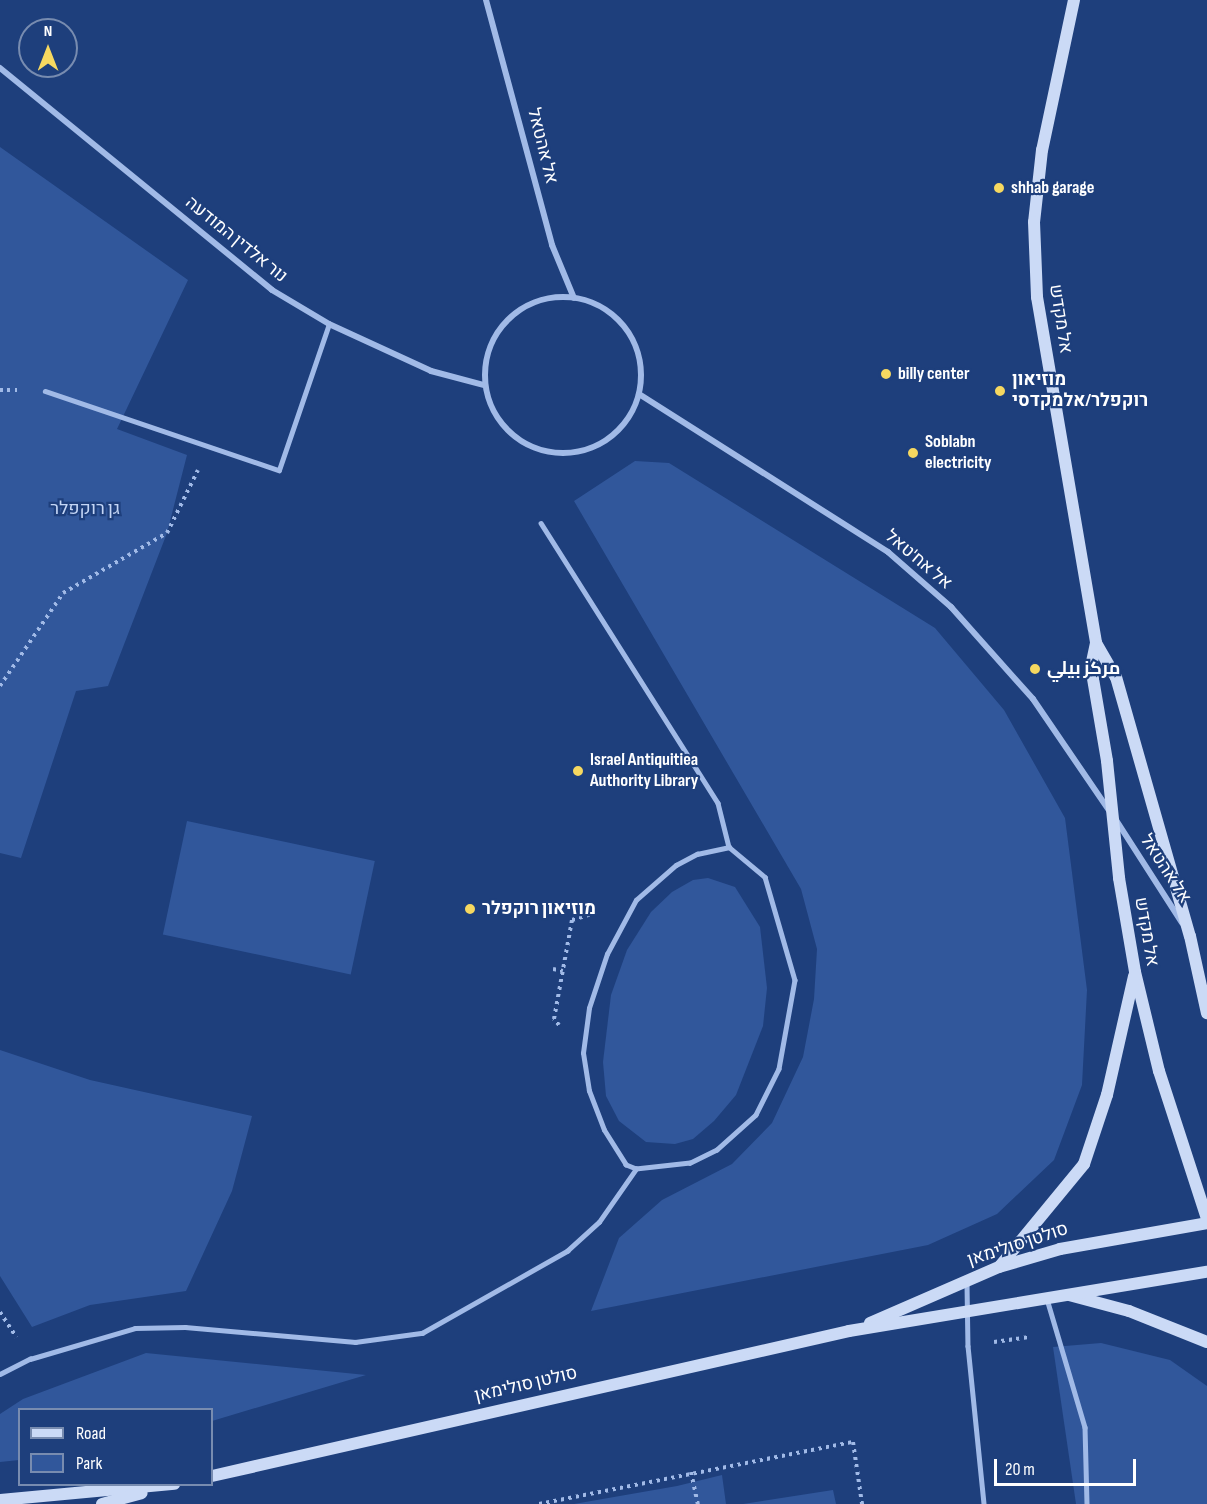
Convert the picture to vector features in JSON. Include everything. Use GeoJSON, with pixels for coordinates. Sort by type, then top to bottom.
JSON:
{"type":"FeatureCollection","features":[{"type":"Feature","properties":{"kind":"main road","name":"אל מקדש"},"geometry":{"type":"LineString","coordinates":[[1074,0],[1042,150],[1034,222],[1037,297],[1096,643],[1116,677],[1190,936],[1207,1013]]}},
{"type":"Feature","properties":{"kind":"main road","name":"אל מקדש"},"geometry":{"type":"LineString","coordinates":[[1096,643],[1091,667],[1115,818],[1119,878],[1135,972],[1159,1071],[1207,1221]]}},
{"type":"Feature","properties":{"kind":"main road"},"geometry":{"type":"LineString","coordinates":[[999,1267],[1084,1164],[1107,1095],[1135,972]]}},
{"type":"Feature","properties":{"kind":"main road","name":"סולטן סולימאן"},"geometry":{"type":"LineString","coordinates":[[849,1331],[999,1267],[1105,1239],[1207,1221]]}},
{"type":"Feature","properties":{"kind":"main road","name":"סולטן סולימאן"},"geometry":{"type":"LineString","coordinates":[[213,1476],[849,1331],[1062,1294],[1207,1272]]}},
{"type":"Feature","properties":{"kind":"main road"},"geometry":{"type":"LineString","coordinates":[[1062,1294],[1129,1311],[1207,1342]]}},
{"type":"Feature","properties":{"kind":"main road"},"geometry":{"type":"LineString","coordinates":[[0,1500],[161,1486]]}},
{"type":"Feature","properties":{"kind":"main road"},"geometry":{"type":"LineString","coordinates":[[102,1504],[169,1486]]}},
{"type":"Feature","properties":{"kind":"street","name":"אל אהטאל"},"geometry":{"type":"LineString","coordinates":[[486,0],[552,245],[574,298]]}},
{"type":"Feature","properties":{"kind":"street","name":"נור אלדין המודעה"},"geometry":{"type":"LineString","coordinates":[[0,68],[272,290],[329,324],[431,370],[484,386]]}},
{"type":"Feature","properties":{"kind":"street"},"geometry":{"type":"LineString","coordinates":[[574,298],[594,304],[617,319],[633,341],[641,367],[639,394],[625,422],[605,441],[580,452],[552,453],[533,448],[510,434],[493,411],[484,386],[488,350],[501,326],[522,308],[548,299],[574,298]]}},
{"type":"Feature","properties":{"kind":"street","name":"אל אח'טאל"},"geometry":{"type":"LineString","coordinates":[[639,394],[888,552],[951,607],[1033,699],[1115,818]]}},
{"type":"Feature","properties":{"kind":"street","name":"אל אהטאל"},"geometry":{"type":"LineString","coordinates":[[1115,818],[1190,936]]}},
{"type":"Feature","properties":{"kind":"lane"},"geometry":{"type":"LineString","coordinates":[[45,391],[279,470],[329,324]]}},
{"type":"Feature","properties":{"kind":"lane"},"geometry":{"type":"LineString","coordinates":[[542,523],[718,802],[729,847],[748,859],[765,877],[795,980],[779,1069],[756,1115],[717,1150],[690,1163],[636,1169],[626,1165],[604,1130],[589,1091],[583,1053],[589,1008],[607,954],[636,900],[676,865],[697,854],[729,847]]}},
{"type":"Feature","properties":{"kind":"lane"},"geometry":{"type":"LineString","coordinates":[[0,1374],[30,1359],[135,1328],[185,1328],[355,1342],[423,1333],[567,1251],[599,1222],[636,1169]]}},
{"type":"Feature","properties":{"kind":"lane"},"geometry":{"type":"LineString","coordinates":[[966,1281],[969,1310],[968,1346],[984,1504]]}},
{"type":"Feature","properties":{"kind":"lane"},"geometry":{"type":"LineString","coordinates":[[1046,1297],[1085,1427],[1087,1504]]}},
{"type":"Feature","properties":{"kind":"path"},"geometry":{"type":"LineString","coordinates":[[0,686],[63,593],[167,533],[209,448]]}},
{"type":"Feature","properties":{"kind":"path"},"geometry":{"type":"LineString","coordinates":[[554,1019],[572,920]]}},
{"type":"Feature","properties":{"kind":"path"},"geometry":{"type":"LineString","coordinates":[[553,969],[563,971]]}},
{"type":"Feature","properties":{"kind":"path"},"geometry":{"type":"LineString","coordinates":[[968,1346],[1058,1334]]}},
{"type":"Feature","properties":{"kind":"path"},"geometry":{"type":"LineString","coordinates":[[539,1504],[691,1472],[853,1442],[862,1504]]}},
{"type":"Feature","properties":{"kind":"path"},"geometry":{"type":"LineString","coordinates":[[691,1472],[698,1504]]}},
{"type":"Feature","properties":{"kind":"green space","name":"גן רוקפלר"},"geometry":{"type":"Polygon","coordinates":[[[0,147],[188,280],[117,429],[187,455],[167,533],[108,686],[76,691],[21,858],[0,853],[0,147]]]}},
{"type":"Feature","properties":{"kind":"green space"},"geometry":{"type":"Polygon","coordinates":[[[635,461],[669,463],[935,628],[1004,710],[1065,818],[1087,990],[1082,1085],[1054,1160],[997,1214],[928,1245],[591,1311],[619,1238],[662,1200],[732,1164],[772,1123],[803,1057],[814,999],[817,949],[801,889],[574,501],[635,461]]]}},
{"type":"Feature","properties":{"kind":"green space"},"geometry":{"type":"Polygon","coordinates":[[[187,821],[375,861],[351,974],[163,934],[187,821]]]}},
{"type":"Feature","properties":{"kind":"green space"},"geometry":{"type":"Polygon","coordinates":[[[708,878],[735,887],[760,927],[767,988],[763,1026],[736,1095],[714,1121],[693,1139],[675,1144],[646,1142],[619,1121],[606,1096],[603,1062],[611,995],[627,950],[651,912],[672,892],[693,880],[708,878]]]}},
{"type":"Feature","properties":{"kind":"green space"},"geometry":{"type":"Polygon","coordinates":[[[0,1050],[90,1080],[252,1116],[232,1191],[186,1291],[90,1305],[32,1327],[0,1276],[0,1050]]]}},
{"type":"Feature","properties":{"kind":"green space"},"geometry":{"type":"Polygon","coordinates":[[[1101,1343],[1170,1360],[1207,1386],[1207,1504],[1076,1504],[1053,1347],[1101,1343]]]}},
{"type":"Feature","properties":{"kind":"green space"},"geometry":{"type":"Polygon","coordinates":[[[146,1353],[366,1375],[213,1421],[213,1408],[18,1408],[18,1460],[0,1462],[0,1414],[23,1399],[146,1353]]]}},
{"type":"Feature","properties":{"kind":"green space"},"geometry":{"type":"Polygon","coordinates":[[[722,1475],[726,1504],[574,1504],[677,1486],[722,1475]]]}},
{"type":"Feature","properties":{"kind":"green space"},"geometry":{"type":"Polygon","coordinates":[[[833,1490],[836,1504],[743,1504],[833,1490]]]}},
{"type":"Feature","properties":{"kind":"place","name":"shhab garage"},"geometry":{"type":"Point","coordinates":[999,188]}},
{"type":"Feature","properties":{"kind":"place","name":"billy center"},"geometry":{"type":"Point","coordinates":[886,374]}},
{"type":"Feature","properties":{"kind":"place","name":"מוזיאון רוקפלר/אלמקדסי"},"geometry":{"type":"Point","coordinates":[1000,391]}},
{"type":"Feature","properties":{"kind":"place","name":"Soblabn electricity"},"geometry":{"type":"Point","coordinates":[913,453]}},
{"type":"Feature","properties":{"kind":"place","name":"مركز بيلي"},"geometry":{"type":"Point","coordinates":[1035,669]}},
{"type":"Feature","properties":{"kind":"place","name":"Israel Antiquitiea Authority Library"},"geometry":{"type":"Point","coordinates":[578,771]}},
{"type":"Feature","properties":{"kind":"place","name":"מוזיאון רוקפלר"},"geometry":{"type":"Point","coordinates":[470,909]}}]}
